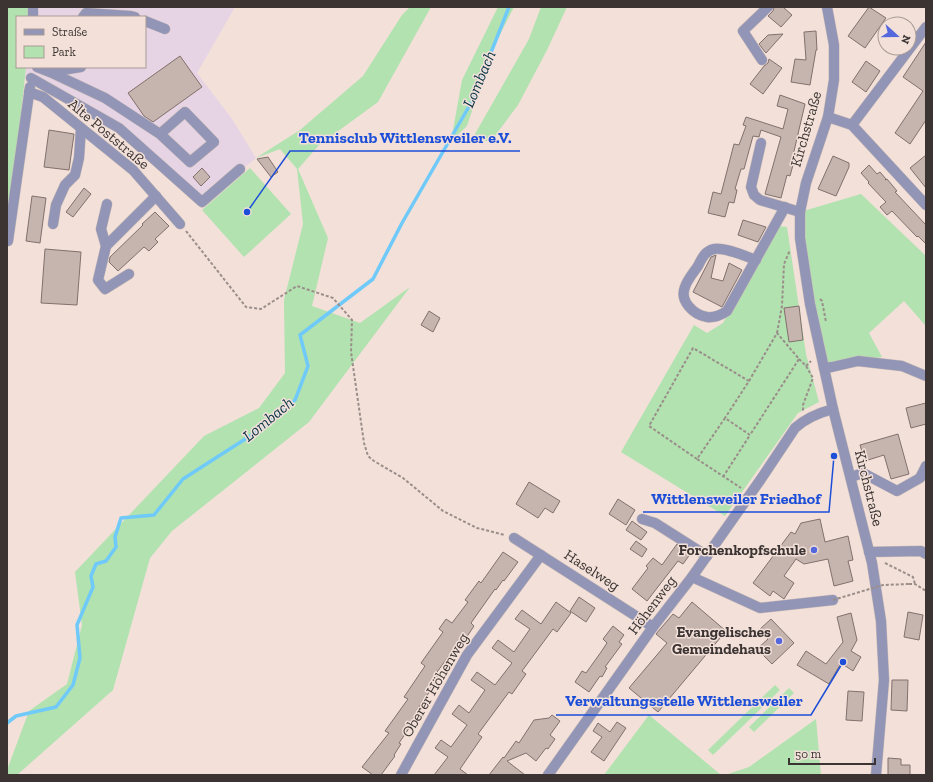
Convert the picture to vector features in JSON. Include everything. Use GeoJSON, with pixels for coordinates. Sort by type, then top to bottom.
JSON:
{"type":"FeatureCollection","features":[{"type":"Feature","properties":{"kind":"street"},"geometry":{"type":"LineString","coordinates":[[762,60],[743,31],[768,7]]}},
{"type":"Feature","properties":{"kind":"street","name":"Kirchstraße"},"geometry":{"type":"LineString","coordinates":[[827,7],[834,44],[834,80],[828,117],[806,183],[800,212],[800,238],[810,304],[833,409],[870,552],[881,621],[884,680],[876,775]]}},
{"type":"Feature","properties":{"kind":"street"},"geometry":{"type":"LineString","coordinates":[[84,16],[86,14],[133,13]]}},
{"type":"Feature","properties":{"kind":"street"},"geometry":{"type":"LineString","coordinates":[[146,21],[165,29]]}},
{"type":"Feature","properties":{"kind":"street"},"geometry":{"type":"LineString","coordinates":[[852,126],[926,27]]}},
{"type":"Feature","properties":{"kind":"street"},"geometry":{"type":"LineString","coordinates":[[8,241],[32,68]]}},
{"type":"Feature","properties":{"kind":"street"},"geometry":{"type":"LineString","coordinates":[[40,68],[104,98],[160,134],[190,162],[214,142],[185,112],[160,134]]}},
{"type":"Feature","properties":{"kind":"street"},"geometry":{"type":"LineString","coordinates":[[50,72],[75,68]]}},
{"type":"Feature","properties":{"kind":"street"},"geometry":{"type":"LineString","coordinates":[[31,78],[119,128],[202,202],[240,169]]}},
{"type":"Feature","properties":{"kind":"street","name":"Alte Poststraße"},"geometry":{"type":"LineString","coordinates":[[29,92],[43,97],[133,170],[180,224]]}},
{"type":"Feature","properties":{"kind":"street"},"geometry":{"type":"LineString","coordinates":[[828,117],[852,126],[926,205]]}},
{"type":"Feature","properties":{"kind":"street"},"geometry":{"type":"LineString","coordinates":[[53,224],[56,205],[65,185],[75,175],[81,128]]}},
{"type":"Feature","properties":{"kind":"street"},"geometry":{"type":"LineString","coordinates":[[761,143],[751,187],[754,195],[760,200],[800,212]]}},
{"type":"Feature","properties":{"kind":"street"},"geometry":{"type":"LineString","coordinates":[[129,274],[105,289],[98,280],[106,246],[156,196]]}},
{"type":"Feature","properties":{"kind":"street"},"geometry":{"type":"LineString","coordinates":[[106,246],[100,229],[107,204]]}},
{"type":"Feature","properties":{"kind":"street"},"geometry":{"type":"LineString","coordinates":[[756,260],[716,249],[706,252],[684,287],[684,298],[689,307],[698,314],[708,317],[718,316],[728,311],[756,260],[785,207]]}},
{"type":"Feature","properties":{"kind":"street"},"geometry":{"type":"LineString","coordinates":[[824,368],[832,368],[858,361],[902,366],[926,376]]}},
{"type":"Feature","properties":{"kind":"street","name":"Höhenweg"},"geometry":{"type":"LineString","coordinates":[[548,775],[653,627],[692,577],[762,479],[786,439],[802,421],[819,412],[833,409]]}},
{"type":"Feature","properties":{"kind":"street"},"geometry":{"type":"LineString","coordinates":[[851,478],[863,473],[897,491],[920,478],[926,466]]}},
{"type":"Feature","properties":{"kind":"street"},"geometry":{"type":"LineString","coordinates":[[642,519],[655,523],[707,556]]}},
{"type":"Feature","properties":{"kind":"street","name":"Haselweg"},"geometry":{"type":"LineString","coordinates":[[514,538],[653,627]]}},
{"type":"Feature","properties":{"kind":"street"},"geometry":{"type":"LineString","coordinates":[[870,552],[920,551],[926,554]]}},
{"type":"Feature","properties":{"kind":"street","name":"Oberer Höhenweg"},"geometry":{"type":"LineString","coordinates":[[401,775],[467,655],[541,555]]}},
{"type":"Feature","properties":{"kind":"street"},"geometry":{"type":"LineString","coordinates":[[692,577],[760,608],[833,600]]}},
{"type":"Feature","properties":{"kind":"path"},"geometry":{"type":"LineString","coordinates":[[180,224],[246,307],[261,309],[297,286],[333,298],[345,310],[352,320],[351,352],[364,443],[368,456],[403,478],[443,511],[477,528],[514,538]]}},
{"type":"Feature","properties":{"kind":"path"},"geometry":{"type":"LineString","coordinates":[[697,459],[749,381],[777,333],[782,306],[784,264],[791,249],[800,238]]}},
{"type":"Feature","properties":{"kind":"path"},"geometry":{"type":"LineString","coordinates":[[822,301],[827,327]]}},
{"type":"Feature","properties":{"kind":"path"},"geometry":{"type":"LineString","coordinates":[[777,333],[798,359],[806,366],[813,378],[803,405],[802,421]]}},
{"type":"Feature","properties":{"kind":"path"},"geometry":{"type":"LineString","coordinates":[[744,490],[649,426],[693,348],[749,381]]}},
{"type":"Feature","properties":{"kind":"path"},"geometry":{"type":"LineString","coordinates":[[723,477],[798,359]]}},
{"type":"Feature","properties":{"kind":"path"},"geometry":{"type":"LineString","coordinates":[[725,418],[750,435]]}},
{"type":"Feature","properties":{"kind":"path"},"geometry":{"type":"LineString","coordinates":[[872,563],[886,563],[913,577],[915,584]]}},
{"type":"Feature","properties":{"kind":"path"},"geometry":{"type":"LineString","coordinates":[[833,600],[883,585],[915,584],[926,591]]}},
{"type":"Feature","properties":{"kind":"shaded area"},"geometry":{"type":"Polygon","coordinates":[[[29,7],[235,7],[197,73],[232,119],[256,158],[202,202],[119,128],[61,95],[25,78],[26,68],[146,68],[146,16],[29,16],[29,7]]]}},
{"type":"Feature","properties":{"kind":"green space"},"geometry":{"type":"Polygon","coordinates":[[[7,7],[29,7],[29,16],[16,16],[16,68],[26,68],[7,243],[7,7]]]}},
{"type":"Feature","properties":{"kind":"green space"},"geometry":{"type":"Polygon","coordinates":[[[410,7],[431,7],[378,102],[319,145],[298,169],[328,238],[312,306],[360,323],[410,287],[309,422],[172,531],[150,558],[113,690],[17,775],[7,775],[7,770],[29,711],[67,684],[82,625],[75,572],[204,436],[259,408],[285,373],[284,300],[303,224],[297,169],[280,149],[256,158],[300,130],[363,76],[402,15],[410,7]]]}},
{"type":"Feature","properties":{"kind":"green space"},"geometry":{"type":"Polygon","coordinates":[[[498,7],[514,7],[493,48],[467,126],[451,141],[462,80],[498,7]]]}},
{"type":"Feature","properties":{"kind":"green space"},"geometry":{"type":"Polygon","coordinates":[[[541,7],[567,7],[547,50],[518,105],[491,141],[471,141],[529,39],[541,7]]]}},
{"type":"Feature","properties":{"kind":"green space"},"geometry":{"type":"Polygon","coordinates":[[[250,168],[291,214],[244,257],[202,210],[250,168]]]}},
{"type":"Feature","properties":{"kind":"green space"},"geometry":{"type":"Polygon","coordinates":[[[861,194],[926,256],[926,326],[904,301],[869,333],[882,357],[824,368],[800,212],[861,194]]]}},
{"type":"Feature","properties":{"kind":"green space"},"geometry":{"type":"Polygon","coordinates":[[[778,226],[787,227],[806,354],[819,402],[798,413],[725,516],[621,452],[694,325],[707,333],[723,323],[778,226]]]}},
{"type":"Feature","properties":{"kind":"green space"},"geometry":{"type":"Polygon","coordinates":[[[775,685],[780,690],[713,755],[708,750],[775,685]]]}},
{"type":"Feature","properties":{"kind":"green space"},"geometry":{"type":"Polygon","coordinates":[[[789,688],[794,693],[754,732],[749,727],[789,688]]]}},
{"type":"Feature","properties":{"kind":"green space"},"geometry":{"type":"Polygon","coordinates":[[[649,715],[721,775],[604,775],[649,715]]]}},
{"type":"Feature","properties":{"kind":"green space"},"geometry":{"type":"Polygon","coordinates":[[[816,719],[821,775],[725,775],[749,767],[816,719]]]}},
{"type":"Feature","properties":{"kind":"building"},"geometry":{"type":"Polygon","coordinates":[[[774,7],[783,7],[792,15],[781,27],[768,16],[773,11],[774,7]]]}},
{"type":"Feature","properties":{"kind":"building"},"geometry":{"type":"Polygon","coordinates":[[[869,7],[883,16],[877,16],[877,31],[865,48],[848,36],[869,7]]]}},
{"type":"Feature","properties":{"kind":"building"},"geometry":{"type":"Polygon","coordinates":[[[816,31],[817,50],[810,85],[791,82],[795,59],[806,60],[804,32],[816,31]]]}},
{"type":"Feature","properties":{"kind":"building"},"geometry":{"type":"Polygon","coordinates":[[[783,34],[766,53],[759,44],[768,35],[783,34]]]}},
{"type":"Feature","properties":{"kind":"building"},"geometry":{"type":"Polygon","coordinates":[[[926,42],[926,120],[910,144],[895,133],[923,91],[903,77],[926,42]]]}},
{"type":"Feature","properties":{"kind":"building"},"geometry":{"type":"Polygon","coordinates":[[[180,56],[202,87],[153,122],[144,116],[128,93],[180,56]]]}},
{"type":"Feature","properties":{"kind":"building"},"geometry":{"type":"Polygon","coordinates":[[[769,59],[782,68],[763,94],[750,84],[768,63],[769,59]]]}},
{"type":"Feature","properties":{"kind":"building"},"geometry":{"type":"Polygon","coordinates":[[[866,61],[880,71],[866,92],[852,82],[866,61]]]}},
{"type":"Feature","properties":{"kind":"building"},"geometry":{"type":"Polygon","coordinates":[[[780,95],[805,104],[791,164],[793,165],[790,176],[787,175],[781,198],[765,194],[781,137],[761,130],[759,137],[753,136],[744,169],[741,169],[735,189],[737,190],[734,203],[729,202],[725,217],[708,213],[713,192],[721,194],[734,144],[739,145],[746,126],[743,125],[746,117],[783,129],[788,109],[777,106],[780,95]]]}},
{"type":"Feature","properties":{"kind":"building"},"geometry":{"type":"Polygon","coordinates":[[[49,130],[74,134],[69,170],[44,167],[49,130]]]}},
{"type":"Feature","properties":{"kind":"building"},"geometry":{"type":"Polygon","coordinates":[[[926,155],[926,188],[910,168],[926,155]]]}},
{"type":"Feature","properties":{"kind":"building"},"geometry":{"type":"Polygon","coordinates":[[[833,156],[849,163],[849,167],[836,196],[818,189],[833,156]]]}},
{"type":"Feature","properties":{"kind":"building"},"geometry":{"type":"Polygon","coordinates":[[[268,157],[278,172],[271,177],[257,159],[268,157]]]}},
{"type":"Feature","properties":{"kind":"building"},"geometry":{"type":"Polygon","coordinates":[[[869,165],[877,174],[880,172],[886,179],[885,180],[887,179],[897,191],[895,192],[926,225],[926,244],[918,236],[917,237],[892,211],[887,215],[880,207],[886,202],[868,183],[869,182],[861,173],[869,165]]]}},
{"type":"Feature","properties":{"kind":"building"},"geometry":{"type":"Polygon","coordinates":[[[202,168],[210,177],[201,186],[193,177],[202,168]]]}},
{"type":"Feature","properties":{"kind":"building"},"geometry":{"type":"Polygon","coordinates":[[[84,188],[91,194],[73,217],[66,212],[84,188]]]}},
{"type":"Feature","properties":{"kind":"building"},"geometry":{"type":"Polygon","coordinates":[[[32,196],[46,198],[40,243],[26,241],[32,196]]]}},
{"type":"Feature","properties":{"kind":"building"},"geometry":{"type":"Polygon","coordinates":[[[155,212],[169,226],[155,239],[158,242],[149,251],[144,247],[118,271],[109,262],[110,257],[155,212]]]}},
{"type":"Feature","properties":{"kind":"building"},"geometry":{"type":"Polygon","coordinates":[[[743,220],[766,227],[758,242],[738,235],[743,220]]]}},
{"type":"Feature","properties":{"kind":"building"},"geometry":{"type":"Polygon","coordinates":[[[45,249],[81,252],[77,305],[41,303],[45,249]]]}},
{"type":"Feature","properties":{"kind":"building"},"geometry":{"type":"Polygon","coordinates":[[[716,255],[711,278],[723,281],[729,263],[742,270],[722,307],[693,292],[711,257],[716,255]]]}},
{"type":"Feature","properties":{"kind":"building"},"geometry":{"type":"Polygon","coordinates":[[[799,306],[803,340],[789,342],[784,308],[799,306]]]}},
{"type":"Feature","properties":{"kind":"building"},"geometry":{"type":"Polygon","coordinates":[[[429,311],[440,318],[433,332],[421,325],[429,311]]]}},
{"type":"Feature","properties":{"kind":"building"},"geometry":{"type":"Polygon","coordinates":[[[926,403],[926,424],[911,428],[906,408],[926,403]]]}},
{"type":"Feature","properties":{"kind":"building"},"geometry":{"type":"Polygon","coordinates":[[[898,434],[909,474],[891,479],[884,455],[865,461],[860,445],[898,434]]]}},
{"type":"Feature","properties":{"kind":"building"},"geometry":{"type":"Polygon","coordinates":[[[529,482],[560,501],[553,513],[545,508],[538,518],[516,504],[529,482]]]}},
{"type":"Feature","properties":{"kind":"building"},"geometry":{"type":"Polygon","coordinates":[[[618,499],[635,510],[626,525],[609,514],[618,499]]]}},
{"type":"Feature","properties":{"kind":"building","name":"Forchenkopfschule"},"geometry":{"type":"Polygon","coordinates":[[[820,519],[825,542],[848,536],[853,560],[848,561],[853,581],[834,586],[828,559],[804,564],[796,559],[784,576],[794,583],[784,599],[773,591],[770,596],[753,583],[791,532],[795,534],[801,523],[820,519]]]}},
{"type":"Feature","properties":{"kind":"building"},"geometry":{"type":"Polygon","coordinates":[[[632,521],[647,532],[641,540],[626,530],[632,521]]]}},
{"type":"Feature","properties":{"kind":"building"},"geometry":{"type":"Polygon","coordinates":[[[636,541],[647,549],[642,557],[630,549],[636,541]]]}},
{"type":"Feature","properties":{"kind":"building"},"geometry":{"type":"Polygon","coordinates":[[[677,544],[691,553],[683,564],[678,561],[647,601],[632,589],[648,568],[646,566],[653,558],[662,565],[677,544]]]}},
{"type":"Feature","properties":{"kind":"building"},"geometry":{"type":"Polygon","coordinates":[[[503,552],[518,562],[504,581],[503,580],[496,590],[495,589],[471,623],[474,626],[468,635],[460,644],[458,643],[435,675],[439,678],[417,710],[420,712],[399,743],[401,744],[394,755],[395,756],[381,775],[373,775],[362,767],[389,733],[385,731],[408,699],[404,697],[425,666],[421,663],[443,632],[439,629],[446,619],[452,623],[468,602],[465,600],[479,581],[481,583],[503,552]]]}},
{"type":"Feature","properties":{"kind":"building"},"geometry":{"type":"Polygon","coordinates":[[[579,597],[595,608],[586,622],[570,611],[579,597]]]}},
{"type":"Feature","properties":{"kind":"building"},"geometry":{"type":"Polygon","coordinates":[[[556,602],[571,613],[557,632],[553,629],[522,671],[526,674],[512,694],[509,692],[478,734],[482,737],[460,769],[468,775],[434,775],[448,757],[435,748],[441,740],[451,747],[467,725],[452,714],[459,705],[469,713],[485,690],[471,680],[477,672],[495,685],[512,663],[492,648],[498,640],[514,652],[530,629],[515,619],[522,610],[541,624],[556,602]]]}},
{"type":"Feature","properties":{"kind":"building"},"geometry":{"type":"Polygon","coordinates":[[[692,602],[726,631],[658,712],[629,688],[667,643],[656,634],[673,614],[679,618],[692,602]]]}},
{"type":"Feature","properties":{"kind":"building"},"geometry":{"type":"Polygon","coordinates":[[[908,612],[923,615],[919,640],[904,637],[908,612]]]}},
{"type":"Feature","properties":{"kind":"building"},"geometry":{"type":"Polygon","coordinates":[[[851,613],[857,640],[851,651],[861,657],[853,671],[841,663],[829,684],[797,665],[806,651],[826,664],[843,642],[837,617],[851,613]]]}},
{"type":"Feature","properties":{"kind":"building","name":"Evangelisches Gemeindehaus"},"geometry":{"type":"Polygon","coordinates":[[[771,619],[794,643],[772,664],[757,649],[768,639],[759,630],[771,619]]]}},
{"type":"Feature","properties":{"kind":"building"},"geometry":{"type":"Polygon","coordinates":[[[613,626],[624,635],[619,642],[622,644],[605,667],[607,668],[602,677],[600,676],[589,692],[575,682],[582,671],[586,673],[601,652],[607,643],[603,639],[613,626]]]}},
{"type":"Feature","properties":{"kind":"building"},"geometry":{"type":"Polygon","coordinates":[[[892,680],[908,680],[907,711],[891,710],[892,680]]]}},
{"type":"Feature","properties":{"kind":"building"},"geometry":{"type":"Polygon","coordinates":[[[848,691],[864,692],[862,721],[846,720],[848,691]]]}},
{"type":"Feature","properties":{"kind":"building"},"geometry":{"type":"Polygon","coordinates":[[[552,715],[560,721],[550,735],[555,739],[548,749],[546,748],[536,761],[526,753],[507,761],[525,775],[489,775],[516,741],[519,743],[534,720],[549,718],[552,715]]]}},
{"type":"Feature","properties":{"kind":"building"},"geometry":{"type":"Polygon","coordinates":[[[617,722],[626,728],[604,761],[591,752],[602,737],[593,731],[598,723],[610,732],[617,722]]]}},
{"type":"Feature","properties":{"kind":"building"},"geometry":{"type":"Polygon","coordinates":[[[888,758],[901,759],[901,765],[910,765],[910,775],[888,775],[888,758]]]}},
{"type":"Feature","properties":{"kind":"waterway","name":"Lombach"},"geometry":{"type":"LineString","coordinates":[[7,723],[16,716],[56,707],[73,685],[80,658],[77,625],[93,587],[91,576],[96,564],[106,561],[116,547],[115,537],[121,518],[154,515],[183,479],[264,427],[295,400],[308,366],[300,335],[373,279],[402,223],[471,103],[509,7]]}},
{"type":"Feature","properties":{"kind":"place","name":"Tennisclub Wittlensweiler e.V."},"geometry":{"type":"Point","coordinates":[247,212]}},
{"type":"Feature","properties":{"kind":"place","name":"Wittlensweiler Friedhof"},"geometry":{"type":"Point","coordinates":[834,456]}},
{"type":"Feature","properties":{"kind":"place","name":"Forchenkopfschule"},"geometry":{"type":"Point","coordinates":[814,550]}},
{"type":"Feature","properties":{"kind":"place","name":"Evangelisches Gemeindehaus"},"geometry":{"type":"Point","coordinates":[779,641]}},
{"type":"Feature","properties":{"kind":"place","name":"Verwaltungsstelle Wittlensweiler"},"geometry":{"type":"Point","coordinates":[843,662]}}]}
